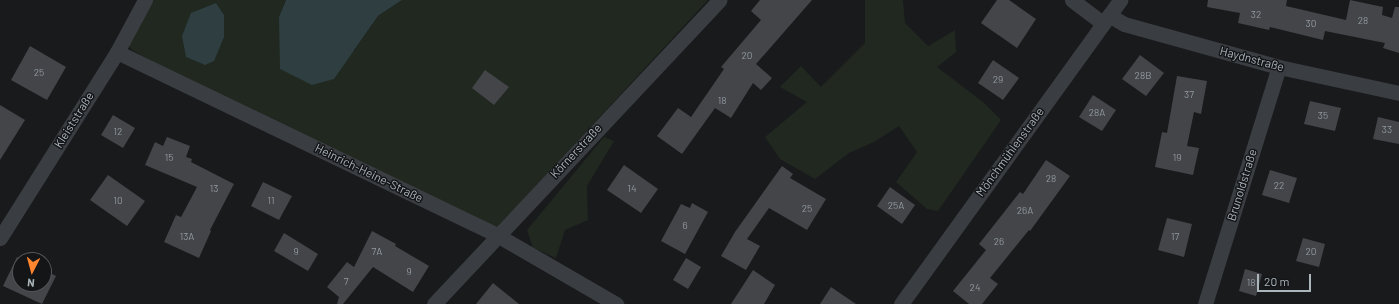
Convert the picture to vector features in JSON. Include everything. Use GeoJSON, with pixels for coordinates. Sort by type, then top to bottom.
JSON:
{"type":"FeatureCollection","features":[{"type":"Feature","properties":{"kind":"street","name":"Kleiststraße"},"geometry":{"type":"LineString","coordinates":[[0,238],[117,52],[145,0]]}},
{"type":"Feature","properties":{"kind":"street","name":"Körnerstraße"},"geometry":{"type":"LineString","coordinates":[[434,304],[497,235],[719,0]]}},
{"type":"Feature","properties":{"kind":"street","name":"Haydnstraße"},"geometry":{"type":"LineString","coordinates":[[1072,0],[1106,19],[1279,67],[1399,93]]}},
{"type":"Feature","properties":{"kind":"street","name":"Mönchmühlenstraße"},"geometry":{"type":"LineString","coordinates":[[901,304],[1120,0]]}},
{"type":"Feature","properties":{"kind":"street","name":"Heinrich-Heine-Straße"},"geometry":{"type":"LineString","coordinates":[[117,52],[497,235],[616,304]]}},
{"type":"Feature","properties":{"kind":"street","name":"Brunoldstraße"},"geometry":{"type":"LineString","coordinates":[[1205,304],[1279,67]]}},
{"type":"Feature","properties":{"kind":"shaded area"},"geometry":{"type":"Polygon","coordinates":[[[149,0],[286,0],[279,17],[354,51],[378,16],[402,0],[708,0],[496,229],[187,81],[132,50],[125,40],[149,0]]]}},
{"type":"Feature","properties":{"kind":"shaded area"},"geometry":{"type":"Polygon","coordinates":[[[286,0],[402,0],[378,16],[334,79],[312,85],[280,69],[279,17],[286,0]]]}},
{"type":"Feature","properties":{"kind":"shaded area"},"geometry":{"type":"Polygon","coordinates":[[[865,0],[903,0],[905,23],[928,46],[955,30],[956,52],[937,67],[983,102],[1001,120],[938,211],[927,209],[896,182],[917,152],[899,126],[874,142],[849,153],[815,179],[780,159],[765,137],[807,102],[780,87],[801,66],[821,87],[865,43],[865,0]]]}},
{"type":"Feature","properties":{"kind":"shaded area"},"geometry":{"type":"Polygon","coordinates":[[[216,3],[224,15],[224,37],[214,61],[205,65],[186,57],[182,36],[191,13],[216,3]]]}},
{"type":"Feature","properties":{"kind":"shaded area"},"geometry":{"type":"Polygon","coordinates":[[[604,137],[614,141],[587,186],[588,220],[565,230],[556,258],[533,248],[527,230],[604,137]]]}},
{"type":"Feature","properties":{"kind":"building"},"geometry":{"type":"Polygon","coordinates":[[[760,0],[812,0],[756,64],[772,78],[761,90],[753,83],[731,118],[715,108],[682,154],[657,136],[678,108],[691,117],[724,69],[721,67],[761,20],[751,11],[760,0]]]}},
{"type":"Feature","properties":{"kind":"building"},"geometry":{"type":"Polygon","coordinates":[[[997,0],[1009,0],[1036,19],[1017,48],[981,23],[997,0]]]}},
{"type":"Feature","properties":{"kind":"building"},"geometry":{"type":"Polygon","coordinates":[[[1208,0],[1287,0],[1286,6],[1346,20],[1350,0],[1383,7],[1382,15],[1392,18],[1395,7],[1399,7],[1399,53],[1383,48],[1385,43],[1325,31],[1323,40],[1270,27],[1269,30],[1238,23],[1240,13],[1207,7],[1208,0]]]}},
{"type":"Feature","properties":{"kind":"building"},"geometry":{"type":"Polygon","coordinates":[[[30,46],[66,67],[47,100],[11,80],[30,46]]]}},
{"type":"Feature","properties":{"kind":"building"},"geometry":{"type":"Polygon","coordinates":[[[1140,55],[1164,73],[1146,96],[1122,79],[1140,55]]]}},
{"type":"Feature","properties":{"kind":"building"},"geometry":{"type":"Polygon","coordinates":[[[993,60],[1019,78],[1003,100],[978,83],[993,60]]]}},
{"type":"Feature","properties":{"kind":"building"},"geometry":{"type":"Polygon","coordinates":[[[485,70],[509,87],[494,105],[472,88],[485,70]]]}},
{"type":"Feature","properties":{"kind":"building"},"geometry":{"type":"Polygon","coordinates":[[[1177,76],[1207,81],[1201,114],[1194,112],[1187,146],[1199,148],[1193,175],[1155,167],[1162,132],[1167,133],[1177,76]]]}},
{"type":"Feature","properties":{"kind":"building"},"geometry":{"type":"Polygon","coordinates":[[[1093,95],[1116,110],[1102,131],[1079,117],[1093,95]]]}},
{"type":"Feature","properties":{"kind":"building"},"geometry":{"type":"Polygon","coordinates":[[[1310,101],[1341,108],[1335,131],[1304,124],[1310,101]]]}},
{"type":"Feature","properties":{"kind":"building"},"geometry":{"type":"Polygon","coordinates":[[[0,105],[25,120],[0,160],[0,105]]]}},
{"type":"Feature","properties":{"kind":"building"},"geometry":{"type":"Polygon","coordinates":[[[113,115],[135,128],[123,148],[101,135],[113,115]]]}},
{"type":"Feature","properties":{"kind":"building"},"geometry":{"type":"Polygon","coordinates":[[[1378,117],[1399,122],[1399,144],[1373,139],[1378,117]]]}},
{"type":"Feature","properties":{"kind":"building"},"geometry":{"type":"Polygon","coordinates":[[[167,137],[190,146],[186,157],[192,159],[191,162],[234,184],[210,230],[211,231],[199,258],[164,242],[176,215],[181,217],[197,187],[145,165],[155,142],[163,146],[167,137]]]}},
{"type":"Feature","properties":{"kind":"building"},"geometry":{"type":"Polygon","coordinates":[[[1046,160],[1070,176],[1030,231],[1029,230],[990,278],[998,284],[982,304],[969,304],[953,291],[986,250],[979,244],[1020,192],[1023,194],[1046,160]]]}},
{"type":"Feature","properties":{"kind":"building"},"geometry":{"type":"Polygon","coordinates":[[[624,165],[658,189],[641,213],[607,190],[624,165]]]}},
{"type":"Feature","properties":{"kind":"building"},"geometry":{"type":"Polygon","coordinates":[[[782,166],[793,174],[790,178],[826,199],[807,230],[769,208],[747,239],[760,246],[746,270],[721,256],[735,232],[782,166]]]}},
{"type":"Feature","properties":{"kind":"building"},"geometry":{"type":"Polygon","coordinates":[[[1270,170],[1297,178],[1289,203],[1262,195],[1270,170]]]}},
{"type":"Feature","properties":{"kind":"building"},"geometry":{"type":"Polygon","coordinates":[[[108,175],[145,201],[127,226],[90,200],[108,175]]]}},
{"type":"Feature","properties":{"kind":"building"},"geometry":{"type":"Polygon","coordinates":[[[263,182],[292,196],[279,220],[251,206],[263,182]]]}},
{"type":"Feature","properties":{"kind":"building"},"geometry":{"type":"Polygon","coordinates":[[[890,187],[915,205],[902,224],[877,206],[890,187]]]}},
{"type":"Feature","properties":{"kind":"building"},"geometry":{"type":"Polygon","coordinates":[[[692,203],[708,212],[685,254],[661,241],[681,204],[690,208],[692,203]]]}},
{"type":"Feature","properties":{"kind":"building"},"geometry":{"type":"Polygon","coordinates":[[[1167,218],[1192,224],[1184,257],[1158,250],[1167,218]]]}},
{"type":"Feature","properties":{"kind":"building"},"geometry":{"type":"Polygon","coordinates":[[[372,231],[396,244],[395,246],[429,266],[413,292],[373,267],[343,304],[337,304],[339,297],[327,287],[347,262],[354,267],[372,231]]]}},
{"type":"Feature","properties":{"kind":"building"},"geometry":{"type":"Polygon","coordinates":[[[284,233],[318,254],[308,271],[274,251],[284,233]]]}},
{"type":"Feature","properties":{"kind":"building"},"geometry":{"type":"Polygon","coordinates":[[[1303,238],[1325,244],[1319,267],[1296,261],[1303,238]]]}},
{"type":"Feature","properties":{"kind":"building"},"geometry":{"type":"Polygon","coordinates":[[[686,258],[701,267],[688,289],[673,280],[686,258]]]}},
{"type":"Feature","properties":{"kind":"building"},"geometry":{"type":"Polygon","coordinates":[[[12,267],[12,290],[3,286],[12,267]]]}},
{"type":"Feature","properties":{"kind":"building"},"geometry":{"type":"Polygon","coordinates":[[[1245,269],[1262,274],[1256,296],[1239,291],[1245,269]]]}},
{"type":"Feature","properties":{"kind":"building"},"geometry":{"type":"Polygon","coordinates":[[[753,270],[775,285],[764,304],[731,304],[753,270]]]}},
{"type":"Feature","properties":{"kind":"building"},"geometry":{"type":"Polygon","coordinates":[[[52,274],[56,276],[52,284],[52,274]]]}},
{"type":"Feature","properties":{"kind":"building"},"geometry":{"type":"Polygon","coordinates":[[[493,283],[519,304],[476,304],[493,283]]]}},
{"type":"Feature","properties":{"kind":"building"},"geometry":{"type":"Polygon","coordinates":[[[831,287],[856,304],[820,304],[831,287]]]}},
{"type":"Feature","properties":{"kind":"building"},"geometry":{"type":"Polygon","coordinates":[[[16,292],[48,292],[42,304],[16,292]]]}}]}
